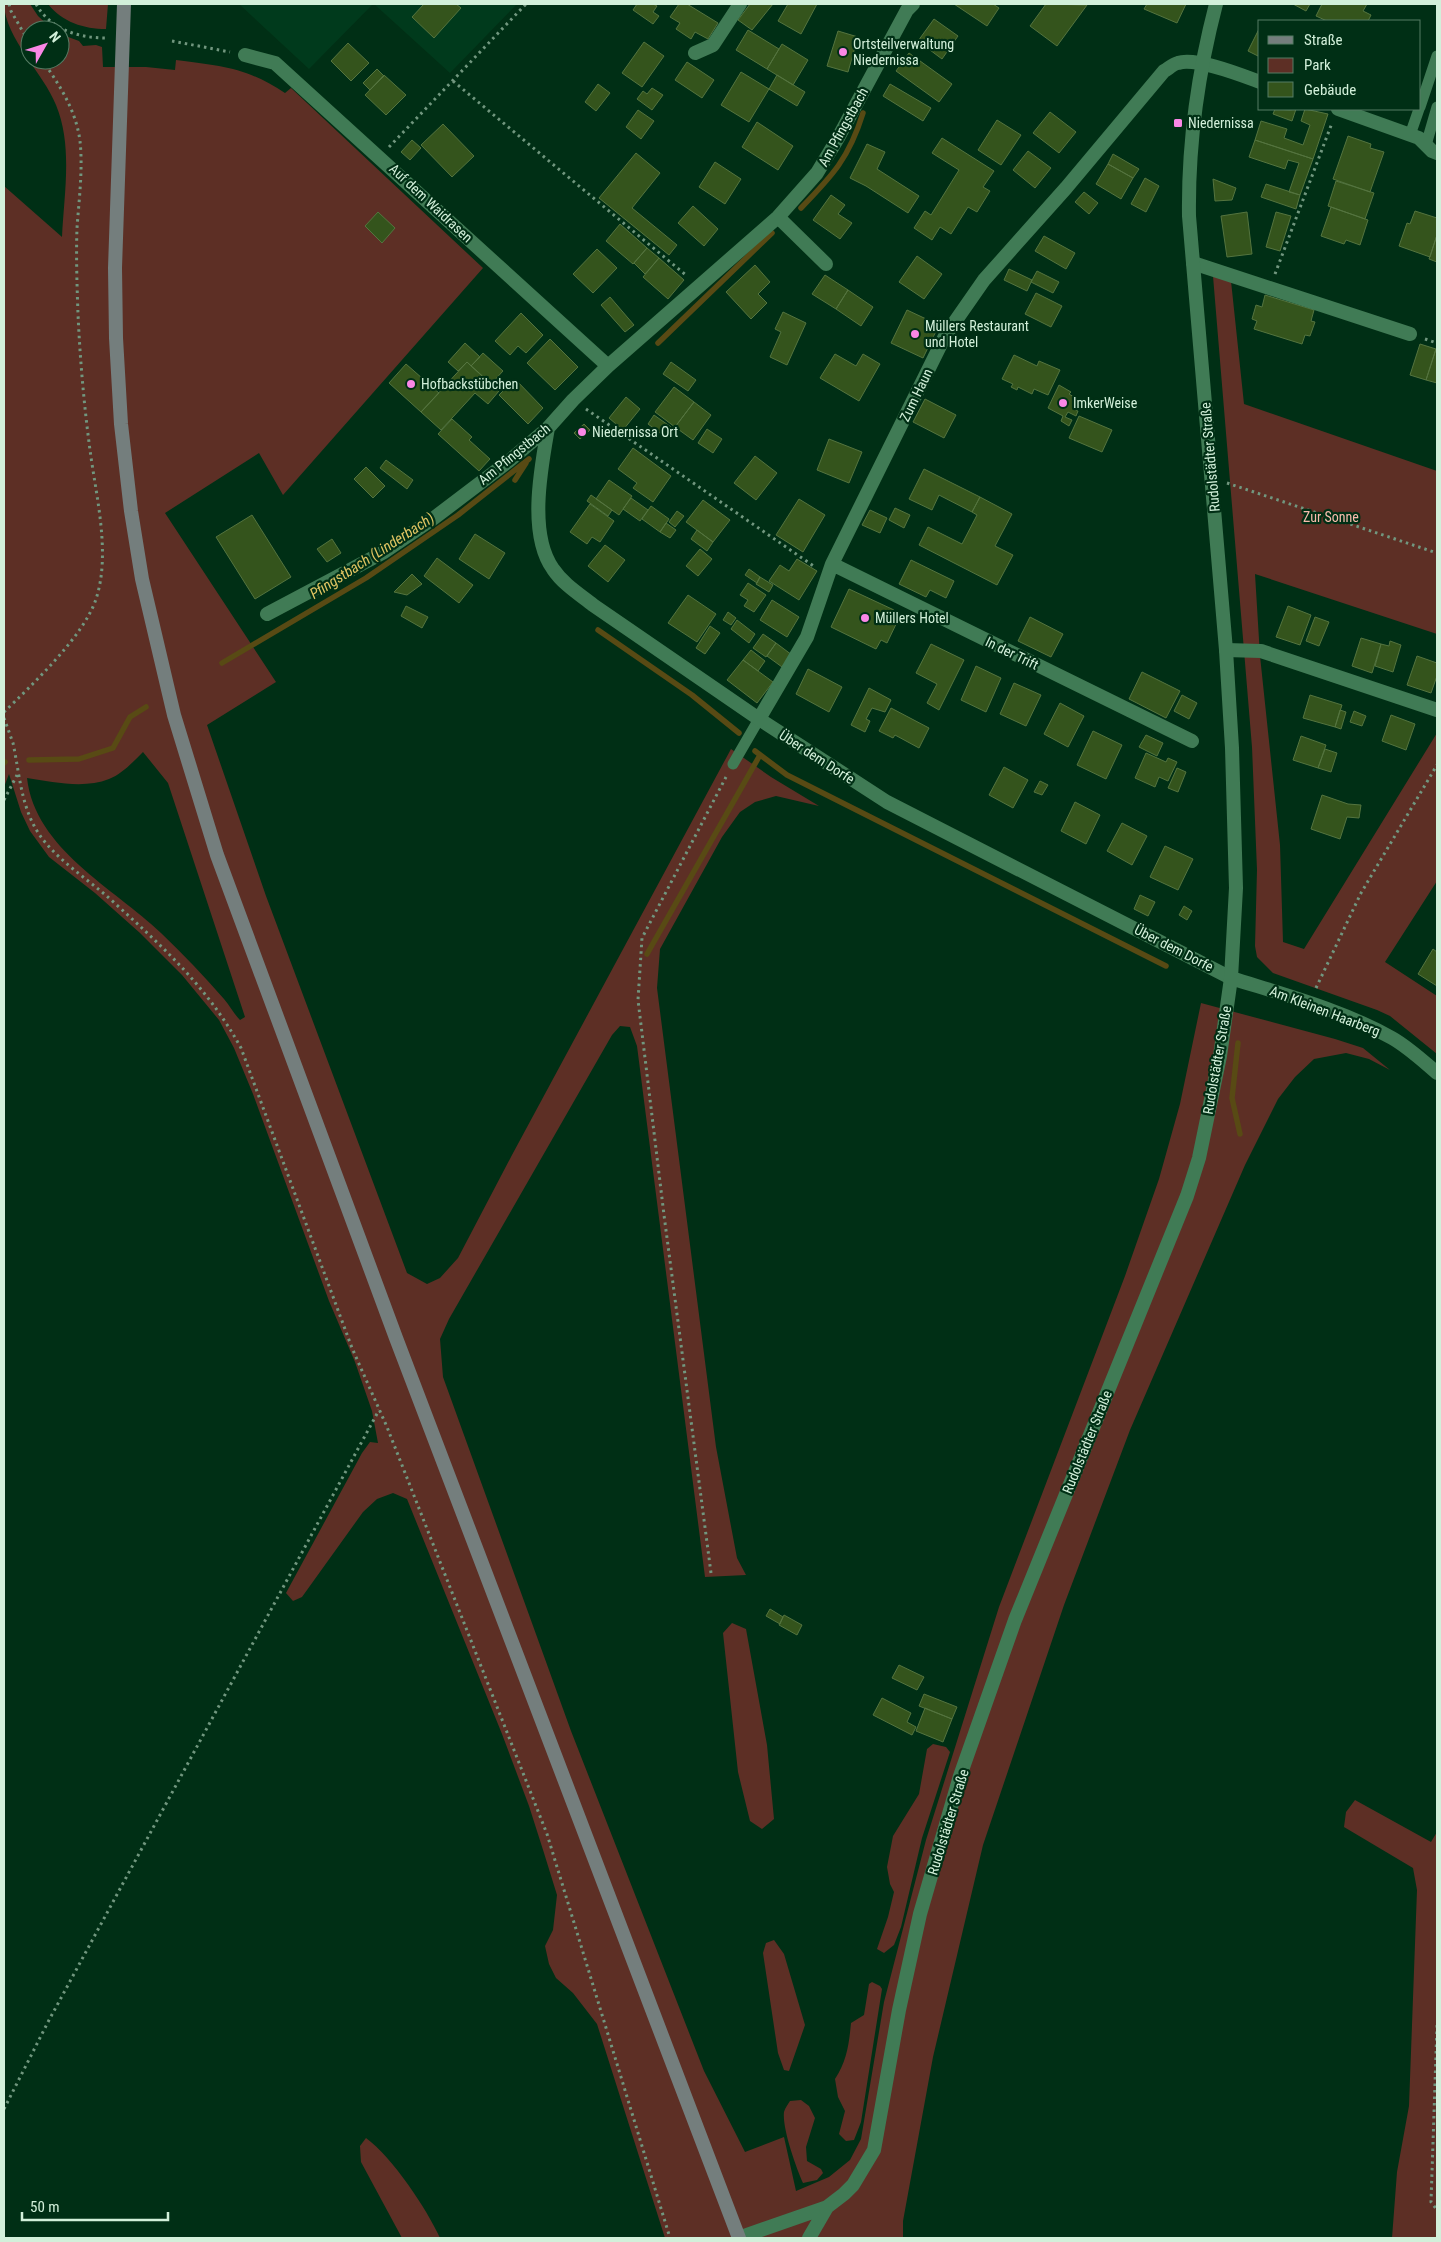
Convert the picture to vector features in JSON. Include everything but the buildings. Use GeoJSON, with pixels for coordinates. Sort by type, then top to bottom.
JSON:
{"type":"FeatureCollection","features":[{"type":"Feature","properties":{"kind":"main road"},"geometry":{"type":"LineString","coordinates":[[124,4],[115,268],[116,338],[121,424],[131,511],[142,579],[174,715],[217,855],[386,1310],[738,2238]]}},
{"type":"Feature","properties":{"kind":"street"},"geometry":{"type":"LineString","coordinates":[[695,53],[713,45],[740,4]]}},
{"type":"Feature","properties":{"kind":"street","name":"Rudolstädter Straße"},"geometry":{"type":"LineString","coordinates":[[738,2238],[827,2207],[852,2185],[874,2150],[899,2010],[918,1923],[960,1776],[1015,1620],[1187,1196],[1214,1088],[1231,978],[1236,888],[1232,748],[1226,650],[1193,264],[1189,173],[1191,139],[1203,64],[1216,4]]}},
{"type":"Feature","properties":{"kind":"street","name":"Am Pfingstbach"},"geometry":{"type":"LineString","coordinates":[[267,614],[384,552],[434,518],[548,428],[573,400],[608,366],[778,217],[821,166],[838,138],[907,6]]}},
{"type":"Feature","properties":{"kind":"street","name":"Auf dem Waidrasen"},"geometry":{"type":"LineString","coordinates":[[245,55],[275,63],[380,156],[608,366]]}},
{"type":"Feature","properties":{"kind":"street","name":"Zum Haun"},"geometry":{"type":"LineString","coordinates":[[759,719],[807,638],[832,564],[945,336],[984,280],[1164,71],[1177,63],[1188,62],[1203,64],[1258,81]]}},
{"type":"Feature","properties":{"kind":"street"},"geometry":{"type":"LineString","coordinates":[[1336,113],[1419,138],[1437,153]]}},
{"type":"Feature","properties":{"kind":"street"},"geometry":{"type":"LineString","coordinates":[[778,217],[826,264]]}},
{"type":"Feature","properties":{"kind":"street"},"geometry":{"type":"LineString","coordinates":[[1193,264],[1410,334]]}},
{"type":"Feature","properties":{"kind":"street","name":"Über dem Dorfe"},"geometry":{"type":"LineString","coordinates":[[548,428],[540,488],[539,527],[542,547],[552,568],[568,586],[759,719],[887,802],[1231,978]]}},
{"type":"Feature","properties":{"kind":"street","name":"In der Trift"},"geometry":{"type":"LineString","coordinates":[[832,564],[1192,741]]}},
{"type":"Feature","properties":{"kind":"street"},"geometry":{"type":"LineString","coordinates":[[1226,650],[1261,651],[1437,710]]}},
{"type":"Feature","properties":{"kind":"street","name":"Am Kleinen Haarberg"},"geometry":{"type":"LineString","coordinates":[[1231,978],[1361,1022],[1394,1039],[1437,1073]]}},
{"type":"Feature","properties":{"kind":"street","name":"Rudolstädter Straße"},"geometry":{"type":"LineString","coordinates":[[809,2238],[827,2207]]}},
{"type":"Feature","properties":{"kind":"lane"},"geometry":{"type":"LineString","coordinates":[[1421,102],[1437,56]]}},
{"type":"Feature","properties":{"kind":"lane"},"geometry":{"type":"LineString","coordinates":[[1426,145],[1437,107]]}},
{"type":"Feature","properties":{"kind":"lane"},"geometry":{"type":"LineString","coordinates":[[1410,136],[1418,110]]}},
{"type":"Feature","properties":{"kind":"lane"},"geometry":{"type":"LineString","coordinates":[[733,764],[759,719]]}},
{"type":"Feature","properties":{"kind":"path"},"geometry":{"type":"LineString","coordinates":[[10,4],[11,11],[20,27]]}},
{"type":"Feature","properties":{"kind":"path"},"geometry":{"type":"LineString","coordinates":[[36,4],[40,12],[60,28],[80,36],[106,38]]}},
{"type":"Feature","properties":{"kind":"path"},"geometry":{"type":"LineString","coordinates":[[380,156],[526,4]]}},
{"type":"Feature","properties":{"kind":"path"},"geometry":{"type":"LineString","coordinates":[[172,41],[245,55]]}},
{"type":"Feature","properties":{"kind":"path"},"geometry":{"type":"LineString","coordinates":[[4,712],[32,685],[85,624],[96,600],[102,576],[102,543],[86,421],[78,316],[76,245],[80,141],[73,113],[60,85],[49,70]]}},
{"type":"Feature","properties":{"kind":"path"},"geometry":{"type":"LineString","coordinates":[[453,81],[700,286]]}},
{"type":"Feature","properties":{"kind":"path"},"geometry":{"type":"LineString","coordinates":[[1270,289],[1336,113]]}},
{"type":"Feature","properties":{"kind":"path"},"geometry":{"type":"LineString","coordinates":[[573,400],[809,563]]}},
{"type":"Feature","properties":{"kind":"path"},"geometry":{"type":"LineString","coordinates":[[1212,478],[1437,553]]}},
{"type":"Feature","properties":{"kind":"path"},"geometry":{"type":"LineString","coordinates":[[4,718],[12,742],[29,815],[41,837],[63,860],[107,897],[182,966],[230,1027],[252,1072],[352,1348],[379,1410],[547,1834],[670,2238]]}},
{"type":"Feature","properties":{"kind":"path"},"geometry":{"type":"LineString","coordinates":[[711,1573],[638,1000],[642,938],[733,764]]}},
{"type":"Feature","properties":{"kind":"path"},"geometry":{"type":"LineString","coordinates":[[1308,1003],[1361,893],[1437,765]]}},
{"type":"Feature","properties":{"kind":"path"},"geometry":{"type":"LineString","coordinates":[[4,800],[18,774]]}},
{"type":"Feature","properties":{"kind":"path"},"geometry":{"type":"LineString","coordinates":[[4,2109],[48,2022],[379,1410]]}},
{"type":"Feature","properties":{"kind":"path"},"geometry":{"type":"LineString","coordinates":[[1437,2025],[1431,2202],[1437,2210]]}},
{"type":"Feature","properties":{"kind":"shaded area"},"geometry":{"type":"Polygon","coordinates":[[[239,4],[373,4],[309,69],[239,4]]]}},
{"type":"Feature","properties":{"kind":"shaded area"},"geometry":{"type":"Polygon","coordinates":[[[374,4],[517,4],[450,73],[374,4]]]}},
{"type":"Feature","properties":{"kind":"green space"},"geometry":{"type":"Polygon","coordinates":[[[4,4],[30,4],[42,20],[20,20],[20,46],[11,30],[4,4]]]}},
{"type":"Feature","properties":{"kind":"green space"},"geometry":{"type":"Polygon","coordinates":[[[48,4],[108,4],[106,29],[82,26],[60,16],[48,4]]]}},
{"type":"Feature","properties":{"kind":"green space"},"geometry":{"type":"Polygon","coordinates":[[[70,38],[79,41],[83,46],[96,45],[102,47],[103,67],[146,67],[175,70],[176,60],[233,69],[271,84],[285,93],[291,88],[483,268],[283,495],[259,453],[165,513],[276,682],[207,725],[266,896],[407,1273],[427,1284],[440,1278],[458,1258],[731,749],[771,777],[819,806],[776,796],[755,802],[740,812],[722,837],[660,949],[657,988],[716,1447],[737,1558],[746,1575],[705,1577],[637,1046],[630,1027],[620,1026],[612,1035],[449,1319],[440,1339],[443,1377],[571,1731],[704,2071],[745,2152],[784,2137],[796,2191],[829,2177],[850,2160],[861,2139],[884,2002],[926,1840],[999,1607],[1125,1276],[1159,1179],[1180,1104],[1201,1003],[1363,1048],[1390,1070],[1369,1059],[1346,1053],[1314,1059],[1295,1077],[1278,1099],[1245,1165],[1130,1430],[1064,1605],[983,1845],[933,2057],[903,2221],[903,2238],[665,2238],[597,2024],[573,1993],[556,1978],[549,1964],[545,1946],[553,1930],[557,1895],[529,1806],[502,1734],[407,1499],[393,1493],[377,1499],[363,1512],[302,1597],[293,1601],[286,1593],[362,1453],[370,1442],[378,1443],[372,1411],[355,1362],[329,1301],[253,1094],[234,1048],[219,1020],[182,975],[140,933],[95,893],[49,857],[30,831],[21,812],[9,774],[4,787],[4,186],[62,237],[66,153],[61,121],[56,105],[36,70],[70,70],[70,38]],[[143,752],[118,774],[99,782],[68,784],[27,778],[33,803],[45,826],[61,846],[79,865],[142,916],[169,941],[216,990],[240,1020],[245,1017],[168,783],[143,752]]]}},
{"type":"Feature","properties":{"kind":"green space","name":"Zur Sonne"},"geometry":{"type":"Polygon","coordinates":[[[1213,276],[1231,281],[1244,404],[1437,471],[1437,634],[1255,574],[1260,656],[1280,845],[1283,942],[1304,949],[1437,733],[1437,881],[1385,962],[1437,996],[1437,1054],[1390,1016],[1273,973],[1257,957],[1255,946],[1257,870],[1252,747],[1213,276]]]}},
{"type":"Feature","properties":{"kind":"green space"},"geometry":{"type":"Polygon","coordinates":[[[732,1623],[746,1629],[767,1745],[774,1819],[762,1829],[750,1821],[738,1772],[723,1633],[732,1623]]]}},
{"type":"Feature","properties":{"kind":"green space"},"geometry":{"type":"Polygon","coordinates":[[[933,1744],[946,1747],[950,1752],[922,1838],[901,1927],[894,1945],[884,1953],[877,1949],[894,1892],[890,1884],[887,1867],[893,1836],[919,1794],[927,1749],[933,1744]]]}},
{"type":"Feature","properties":{"kind":"green space"},"geometry":{"type":"Polygon","coordinates":[[[1355,1800],[1431,1842],[1437,1832],[1437,2238],[1392,2238],[1397,2172],[1409,2106],[1417,1890],[1413,1868],[1344,1827],[1346,1812],[1355,1800]]]}},
{"type":"Feature","properties":{"kind":"green space"},"geometry":{"type":"Polygon","coordinates":[[[774,1940],[784,1954],[805,2025],[789,2071],[784,2070],[778,2053],[763,1953],[766,1943],[774,1940]]]}},
{"type":"Feature","properties":{"kind":"green space"},"geometry":{"type":"Polygon","coordinates":[[[872,1982],[882,1989],[861,2122],[854,2140],[846,2141],[839,2134],[845,2111],[838,2097],[835,2079],[847,2052],[851,2023],[864,2015],[869,1984],[872,1982]]]}},
{"type":"Feature","properties":{"kind":"green space"},"geometry":{"type":"Polygon","coordinates":[[[801,2100],[809,2106],[815,2118],[806,2147],[807,2161],[821,2169],[823,2173],[817,2180],[803,2183],[790,2148],[784,2119],[784,2111],[790,2101],[801,2100]]]}},
{"type":"Feature","properties":{"kind":"green space"},"geometry":{"type":"Polygon","coordinates":[[[366,2138],[387,2158],[408,2184],[427,2213],[440,2238],[402,2238],[361,2162],[360,2146],[366,2138]]]}},
{"type":"Feature","properties":{"kind":"waterway","name":"Pfingstbach (Linderbach)"},"geometry":{"type":"LineString","coordinates":[[801,208],[839,165],[852,142],[863,113]]}},
{"type":"Feature","properties":{"kind":"waterway","name":"Pfingstbach (Linderbach)"},"geometry":{"type":"LineString","coordinates":[[658,343],[772,233]]}},
{"type":"Feature","properties":{"kind":"waterway","name":"Pfingstbach (Linderbach)"},"geometry":{"type":"LineString","coordinates":[[222,663],[366,578],[458,515],[529,459]]}},
{"type":"Feature","properties":{"kind":"waterway"},"geometry":{"type":"LineString","coordinates":[[515,480],[526,463]]}},
{"type":"Feature","properties":{"kind":"waterway"},"geometry":{"type":"LineString","coordinates":[[598,630],[692,695],[739,733]]}},
{"type":"Feature","properties":{"kind":"waterway","name":"Pfingstbach (Linderbach)"},"geometry":{"type":"LineString","coordinates":[[29,760],[79,759],[113,748],[130,717],[146,707]]}},
{"type":"Feature","properties":{"kind":"waterway"},"geometry":{"type":"LineString","coordinates":[[755,751],[787,775],[1166,966]]}},
{"type":"Feature","properties":{"kind":"waterway"},"geometry":{"type":"LineString","coordinates":[[647,954],[760,755]]}},
{"type":"Feature","properties":{"kind":"waterway"},"geometry":{"type":"LineString","coordinates":[[1238,1043],[1232,1098],[1240,1134]]}},
{"type":"Feature","properties":{"kind":"place","name":"Ortsteilverwaltung Niedernissa"},"geometry":{"type":"Point","coordinates":[843,52]}},
{"type":"Feature","properties":{"kind":"place","name":"Niedernissa"},"geometry":{"type":"Point","coordinates":[1178,123]}},
{"type":"Feature","properties":{"kind":"place","name":"Müllers Restaurant und Hotel"},"geometry":{"type":"Point","coordinates":[915,334]}},
{"type":"Feature","properties":{"kind":"place","name":"Hofbackstübchen"},"geometry":{"type":"Point","coordinates":[411,384]}},
{"type":"Feature","properties":{"kind":"place","name":"ImkerWeise"},"geometry":{"type":"Point","coordinates":[1063,403]}},
{"type":"Feature","properties":{"kind":"place","name":"Niedernissa Ort"},"geometry":{"type":"Point","coordinates":[582,432]}},
{"type":"Feature","properties":{"kind":"place","name":"Müllers Hotel"},"geometry":{"type":"Point","coordinates":[865,618]}}]}
